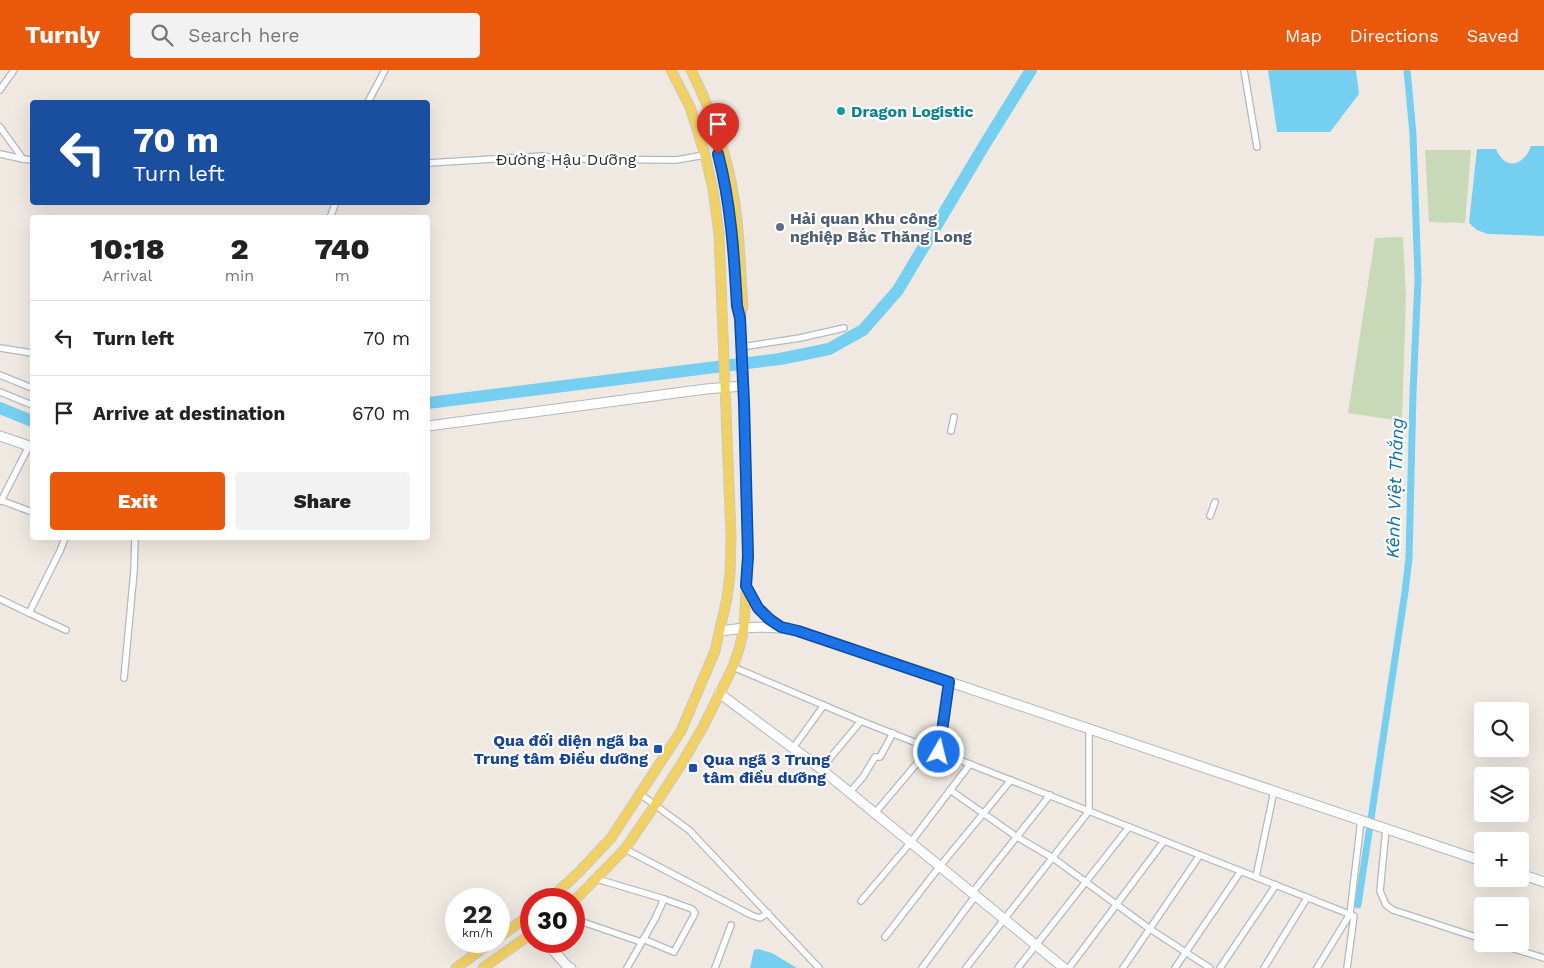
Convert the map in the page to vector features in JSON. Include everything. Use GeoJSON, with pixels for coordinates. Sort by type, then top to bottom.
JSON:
{"type":"FeatureCollection","features":[{"type":"Feature","properties":{"kind":"main road"},"geometry":{"type":"LineString","coordinates":[[562,888],[611,838],[681,732],[716,651],[730,574],[731,536],[726,387],[719,234],[714,189],[690,107],[671,70]]}},
{"type":"Feature","properties":{"kind":"main road"},"geometry":{"type":"LineString","coordinates":[[685,70],[706,117],[724,177],[732,228],[737,306],[740,318]]}},
{"type":"Feature","properties":{"kind":"main road"},"geometry":{"type":"LineString","coordinates":[[585,891],[625,849],[682,763],[733,667],[744,627],[748,556],[740,318],[742,306],[736,211],[732,186],[714,120],[691,70]]}},
{"type":"Feature","properties":{"kind":"main road"},"geometry":{"type":"LineString","coordinates":[[483,968],[520,942]]}},
{"type":"Feature","properties":{"kind":"main road"},"geometry":{"type":"LineString","coordinates":[[456,968],[477,953]]}},
{"type":"Feature","properties":{"kind":"street"},"geometry":{"type":"LineString","coordinates":[[0,90],[14,70]]}},
{"type":"Feature","properties":{"kind":"street"},"geometry":{"type":"LineString","coordinates":[[369,100],[385,70]]}},
{"type":"Feature","properties":{"kind":"street"},"geometry":{"type":"LineString","coordinates":[[1244,70],[1257,147]]}},
{"type":"Feature","properties":{"kind":"street"},"geometry":{"type":"LineString","coordinates":[[0,127],[23,159]]}},
{"type":"Feature","properties":{"kind":"street"},"geometry":{"type":"LineString","coordinates":[[0,154],[30,160]]}},
{"type":"Feature","properties":{"kind":"street","name":"Đường Hậu Dưỡng"},"geometry":{"type":"LineString","coordinates":[[430,163],[542,156],[676,160],[705,155]]}},
{"type":"Feature","properties":{"kind":"street"},"geometry":{"type":"LineString","coordinates":[[741,351],[844,328]]}},
{"type":"Feature","properties":{"kind":"street"},"geometry":{"type":"LineString","coordinates":[[0,348],[30,353]]}},
{"type":"Feature","properties":{"kind":"street"},"geometry":{"type":"LineString","coordinates":[[0,375],[30,387]]}},
{"type":"Feature","properties":{"kind":"street"},"geometry":{"type":"LineString","coordinates":[[430,426],[743,386]]}},
{"type":"Feature","properties":{"kind":"street"},"geometry":{"type":"LineString","coordinates":[[0,392],[30,404]]}},
{"type":"Feature","properties":{"kind":"street"},"geometry":{"type":"LineString","coordinates":[[951,430],[954,417]]}},
{"type":"Feature","properties":{"kind":"street"},"geometry":{"type":"LineString","coordinates":[[0,436],[30,446]]}},
{"type":"Feature","properties":{"kind":"street"},"geometry":{"type":"LineString","coordinates":[[30,448],[1,500],[30,511]]}},
{"type":"Feature","properties":{"kind":"street"},"geometry":{"type":"LineString","coordinates":[[1210,516],[1215,502]]}},
{"type":"Feature","properties":{"kind":"street"},"geometry":{"type":"LineString","coordinates":[[29,613],[64,540]]}},
{"type":"Feature","properties":{"kind":"street"},"geometry":{"type":"LineString","coordinates":[[124,678],[134,571],[135,540]]}},
{"type":"Feature","properties":{"kind":"street"},"geometry":{"type":"LineString","coordinates":[[746,586],[758,608],[781,627]]}},
{"type":"Feature","properties":{"kind":"street"},"geometry":{"type":"LineString","coordinates":[[0,599],[66,630]]}},
{"type":"Feature","properties":{"kind":"street"},"geometry":{"type":"LineString","coordinates":[[720,631],[744,627],[781,627],[798,631],[1474,858]]}},
{"type":"Feature","properties":{"kind":"street"},"geometry":{"type":"LineString","coordinates":[[733,667],[893,734],[1350,914],[1354,916],[1347,968]]}},
{"type":"Feature","properties":{"kind":"street"},"geometry":{"type":"LineString","coordinates":[[939,752],[949,682]]}},
{"type":"Feature","properties":{"kind":"street"},"geometry":{"type":"LineString","coordinates":[[719,693],[850,792],[1064,968]]}},
{"type":"Feature","properties":{"kind":"street"},"geometry":{"type":"LineString","coordinates":[[793,748],[824,705]]}},
{"type":"Feature","properties":{"kind":"street"},"geometry":{"type":"LineString","coordinates":[[821,769],[861,721]]}},
{"type":"Feature","properties":{"kind":"street"},"geometry":{"type":"LineString","coordinates":[[966,968],[1089,811],[1089,728]]}},
{"type":"Feature","properties":{"kind":"street"},"geometry":{"type":"LineString","coordinates":[[850,792],[863,777],[875,757],[880,757],[893,734]]}},
{"type":"Feature","properties":{"kind":"street"},"geometry":{"type":"LineString","coordinates":[[875,813],[930,748]]}},
{"type":"Feature","properties":{"kind":"street"},"geometry":{"type":"LineString","coordinates":[[861,901],[911,842],[970,764]]}},
{"type":"Feature","properties":{"kind":"street"},"geometry":{"type":"LineString","coordinates":[[885,937],[940,866],[1011,780]]}},
{"type":"Feature","properties":{"kind":"street"},"geometry":{"type":"LineString","coordinates":[[950,790],[1017,837],[1053,858],[1150,929],[1210,968]]}},
{"type":"Feature","properties":{"kind":"street"},"geometry":{"type":"LineString","coordinates":[[1256,877],[1274,791]]}},
{"type":"Feature","properties":{"kind":"street"},"geometry":{"type":"LineString","coordinates":[[640,794],[689,830],[819,968]]}},
{"type":"Feature","properties":{"kind":"street"},"geometry":{"type":"LineString","coordinates":[[922,968],[974,894],[1050,795]]}},
{"type":"Feature","properties":{"kind":"street"},"geometry":{"type":"LineString","coordinates":[[1317,968],[1350,914],[1362,820]]}},
{"type":"Feature","properties":{"kind":"street"},"geometry":{"type":"LineString","coordinates":[[1018,968],[1128,827]]}},
{"type":"Feature","properties":{"kind":"street"},"geometry":{"type":"LineString","coordinates":[[1385,829],[1380,891],[1386,905],[1393,910],[1474,936]]}},
{"type":"Feature","properties":{"kind":"street"},"geometry":{"type":"LineString","coordinates":[[1069,968],[1164,841]]}},
{"type":"Feature","properties":{"kind":"street"},"geometry":{"type":"LineString","coordinates":[[625,849],[751,916],[760,918],[768,913]]}},
{"type":"Feature","properties":{"kind":"street"},"geometry":{"type":"LineString","coordinates":[[1123,968],[1200,855]]}},
{"type":"Feature","properties":{"kind":"street"},"geometry":{"type":"LineString","coordinates":[[1175,968],[1241,871]]}},
{"type":"Feature","properties":{"kind":"street"},"geometry":{"type":"LineString","coordinates":[[1529,877],[1544,882]]}},
{"type":"Feature","properties":{"kind":"street"},"geometry":{"type":"LineString","coordinates":[[585,923],[674,952],[695,913],[692,908],[597,879]]}},
{"type":"Feature","properties":{"kind":"street"},"geometry":{"type":"LineString","coordinates":[[1220,968],[1276,885]]}},
{"type":"Feature","properties":{"kind":"street"},"geometry":{"type":"LineString","coordinates":[[1264,968],[1307,898]]}},
{"type":"Feature","properties":{"kind":"street"},"geometry":{"type":"LineString","coordinates":[[627,968],[664,899]]}},
{"type":"Feature","properties":{"kind":"street"},"geometry":{"type":"LineString","coordinates":[[715,968],[731,925]]}},
{"type":"Feature","properties":{"kind":"street"},"geometry":{"type":"LineString","coordinates":[[1524,952],[1544,958]]}},
{"type":"Feature","properties":{"kind":"street"},"geometry":{"type":"LineString","coordinates":[[556,953],[569,968]]}},
{"type":"Feature","properties":{"kind":"green space"},"geometry":{"type":"Polygon","coordinates":[[[1425,150],[1471,150],[1465,223],[1429,222],[1425,150]]]}},
{"type":"Feature","properties":{"kind":"green space"},"geometry":{"type":"Polygon","coordinates":[[[1403,237],[1406,295],[1402,421],[1348,413],[1375,238],[1403,237]]]}},
{"type":"Feature","properties":{"kind":"water"},"geometry":{"type":"Polygon","coordinates":[[[1268,70],[1356,70],[1359,94],[1330,132],[1277,132],[1268,70]]]}},
{"type":"Feature","properties":{"kind":"water"},"geometry":{"type":"Polygon","coordinates":[[[1531,146],[1544,146],[1544,236],[1488,234],[1477,230],[1469,223],[1477,149],[1496,149],[1504,161],[1514,163],[1524,158],[1531,146]]]}},
{"type":"Feature","properties":{"kind":"water"},"geometry":{"type":"Polygon","coordinates":[[[758,949],[772,953],[797,968],[750,968],[754,950],[758,949]]]}},
{"type":"Feature","properties":{"kind":"waterway"},"geometry":{"type":"LineString","coordinates":[[430,403],[780,359],[829,349],[863,330],[898,290],[1031,70]]}},
{"type":"Feature","properties":{"kind":"waterway","name":"Kênh Việt Thắng"},"geometry":{"type":"LineString","coordinates":[[1358,905],[1409,558],[1418,279],[1413,134],[1407,70]]}},
{"type":"Feature","properties":{"kind":"waterway"},"geometry":{"type":"LineString","coordinates":[[0,408],[30,420]]}},
{"type":"Feature","properties":{"kind":"place","name":"Dragon Logistic"},"geometry":{"type":"Point","coordinates":[841,111]}},
{"type":"Feature","properties":{"kind":"place","name":"Hải quan Khu công nghiệp Bắc Thăng Long"},"geometry":{"type":"Point","coordinates":[780,227]}},
{"type":"Feature","properties":{"kind":"place","name":"Qua đối diện ngã ba Trung tâm Điều dưỡng"},"geometry":{"type":"Point","coordinates":[658,749]}},
{"type":"Feature","properties":{"kind":"place","name":"Qua ngã 3 Trung tâm điều dưỡng"},"geometry":{"type":"Point","coordinates":[693,768]}},
{"type":"Feature","properties":{"kind":"route"},"geometry":{"type":"LineString","coordinates":[[718,154],[728,195],[737,306],[740,318],[748,556],[746,586],[758,608],[781,627],[949,682],[939,752]]}}]}
